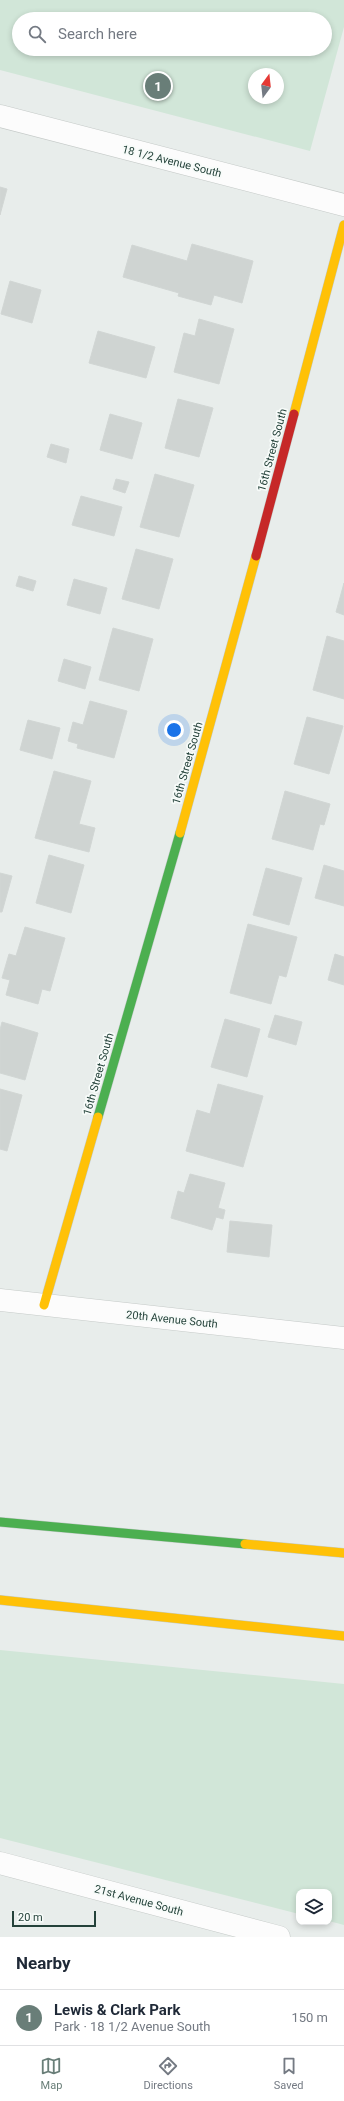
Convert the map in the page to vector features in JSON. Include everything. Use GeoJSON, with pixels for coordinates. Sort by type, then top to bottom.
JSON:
{"type":"FeatureCollection","features":[{"type":"Feature","properties":{"kind":"main road","name":"16th Street South"},"geometry":{"type":"LineString","coordinates":[[44,1305],[215,710],[344,225]]}},
{"type":"Feature","properties":{"kind":"main road"},"geometry":{"type":"LineString","coordinates":[[0,1522],[344,1553]]}},
{"type":"Feature","properties":{"kind":"main road"},"geometry":{"type":"LineString","coordinates":[[0,1600],[344,1636]]}},
{"type":"Feature","properties":{"kind":"street","name":"18 1/2 Avenue South"},"geometry":{"type":"LineString","coordinates":[[0,116],[344,205]]}},
{"type":"Feature","properties":{"kind":"street","name":"20th Avenue South"},"geometry":{"type":"LineString","coordinates":[[0,1300],[344,1338]]}},
{"type":"Feature","properties":{"kind":"street","name":"21st Avenue South"},"geometry":{"type":"LineString","coordinates":[[0,1863],[279,1937]]}},
{"type":"Feature","properties":{"kind":"green space"},"geometry":{"type":"Polygon","coordinates":[[[0,0],[344,0],[344,27],[310,151],[0,70],[0,0]]]}},
{"type":"Feature","properties":{"kind":"green space"},"geometry":{"type":"Polygon","coordinates":[[[0,1650],[344,1684],[344,1925],[332,1922],[332,1889],[296,1889],[296,1913],[0,1838],[0,1650]]]}},
{"type":"Feature","properties":{"kind":"building"},"geometry":{"type":"Polygon","coordinates":[[[0,187],[7,189],[0,215],[0,187]]]}},
{"type":"Feature","properties":{"kind":"building"},"geometry":{"type":"Polygon","coordinates":[[[192,244],[253,261],[242,303],[214,295],[211,305],[178,296],[179,293],[123,277],[132,245],[187,261],[192,244]]]}},
{"type":"Feature","properties":{"kind":"building"},"geometry":{"type":"Polygon","coordinates":[[[10,281],[41,290],[32,323],[1,314],[10,281]]]}},
{"type":"Feature","properties":{"kind":"building"},"geometry":{"type":"Polygon","coordinates":[[[199,319],[234,329],[219,384],[174,372],[184,333],[195,336],[199,319]]]}},
{"type":"Feature","properties":{"kind":"building"},"geometry":{"type":"Polygon","coordinates":[[[98,331],[155,347],[146,378],[89,363],[98,331]]]}},
{"type":"Feature","properties":{"kind":"building"},"geometry":{"type":"Polygon","coordinates":[[[178,399],[213,408],[199,457],[165,448],[178,399]]]}},
{"type":"Feature","properties":{"kind":"building"},"geometry":{"type":"Polygon","coordinates":[[[110,414],[142,423],[132,459],[100,450],[110,414]]]}},
{"type":"Feature","properties":{"kind":"building"},"geometry":{"type":"Polygon","coordinates":[[[51,444],[69,449],[66,463],[47,457],[51,444]]]}},
{"type":"Feature","properties":{"kind":"building"},"geometry":{"type":"Polygon","coordinates":[[[155,474],[194,485],[179,537],[140,527],[155,474]]]}},
{"type":"Feature","properties":{"kind":"building"},"geometry":{"type":"Polygon","coordinates":[[[116,479],[129,482],[125,493],[113,489],[116,479]]]}},
{"type":"Feature","properties":{"kind":"building"},"geometry":{"type":"Polygon","coordinates":[[[81,496],[122,507],[114,536],[72,525],[81,496]]]}},
{"type":"Feature","properties":{"kind":"building"},"geometry":{"type":"Polygon","coordinates":[[[136,549],[173,559],[159,609],[122,599],[136,549]]]}},
{"type":"Feature","properties":{"kind":"building"},"geometry":{"type":"Polygon","coordinates":[[[19,576],[36,581],[33,591],[16,586],[19,576]]]}},
{"type":"Feature","properties":{"kind":"building"},"geometry":{"type":"Polygon","coordinates":[[[74,579],[107,588],[100,614],[67,605],[74,579]]]}},
{"type":"Feature","properties":{"kind":"building"},"geometry":{"type":"Polygon","coordinates":[[[344,583],[344,615],[336,612],[344,583]]]}},
{"type":"Feature","properties":{"kind":"building"},"geometry":{"type":"Polygon","coordinates":[[[113,628],[153,639],[139,691],[99,680],[113,628]]]}},
{"type":"Feature","properties":{"kind":"building"},"geometry":{"type":"Polygon","coordinates":[[[327,636],[344,641],[344,699],[313,690],[327,636]]]}},
{"type":"Feature","properties":{"kind":"building"},"geometry":{"type":"Polygon","coordinates":[[[64,659],[91,667],[85,689],[58,681],[64,659]]]}},
{"type":"Feature","properties":{"kind":"building"},"geometry":{"type":"Polygon","coordinates":[[[90,701],[127,711],[114,758],[77,748],[78,744],[68,741],[73,722],[83,725],[90,701]]]}},
{"type":"Feature","properties":{"kind":"building"},"geometry":{"type":"Polygon","coordinates":[[[307,717],[343,726],[329,774],[294,764],[307,717]]]}},
{"type":"Feature","properties":{"kind":"building"},"geometry":{"type":"Polygon","coordinates":[[[28,720],[60,728],[52,759],[20,750],[28,720]]]}},
{"type":"Feature","properties":{"kind":"building"},"geometry":{"type":"Polygon","coordinates":[[[54,771],[91,781],[79,824],[95,828],[89,852],[35,838],[54,771]]]}},
{"type":"Feature","properties":{"kind":"building"},"geometry":{"type":"Polygon","coordinates":[[[285,791],[330,804],[324,825],[320,824],[313,850],[272,839],[285,791]]]}},
{"type":"Feature","properties":{"kind":"building"},"geometry":{"type":"Polygon","coordinates":[[[49,855],[84,865],[71,913],[36,903],[49,855]]]}},
{"type":"Feature","properties":{"kind":"building"},"geometry":{"type":"Polygon","coordinates":[[[324,865],[344,871],[344,906],[315,898],[324,865]]]}},
{"type":"Feature","properties":{"kind":"building"},"geometry":{"type":"Polygon","coordinates":[[[266,868],[302,878],[289,925],[253,915],[266,868]]]}},
{"type":"Feature","properties":{"kind":"building"},"geometry":{"type":"Polygon","coordinates":[[[0,873],[12,876],[2,912],[0,912],[0,873]]]}},
{"type":"Feature","properties":{"kind":"building"},"geometry":{"type":"Polygon","coordinates":[[[248,924],[297,937],[286,977],[279,975],[271,1004],[230,993],[248,924]]]}},
{"type":"Feature","properties":{"kind":"building"},"geometry":{"type":"Polygon","coordinates":[[[25,927],[65,938],[50,991],[42,989],[38,1004],[6,995],[10,980],[2,978],[9,954],[16,956],[25,927]]]}},
{"type":"Feature","properties":{"kind":"building"},"geometry":{"type":"Polygon","coordinates":[[[335,954],[344,957],[344,985],[328,980],[335,954]]]}},
{"type":"Feature","properties":{"kind":"building"},"geometry":{"type":"Polygon","coordinates":[[[275,1015],[302,1022],[296,1045],[268,1037],[275,1015]]]}},
{"type":"Feature","properties":{"kind":"building"},"geometry":{"type":"Polygon","coordinates":[[[225,1019],[260,1029],[247,1077],[211,1067],[225,1019]]]}},
{"type":"Feature","properties":{"kind":"building"},"geometry":{"type":"Polygon","coordinates":[[[2,1022],[38,1033],[25,1080],[0,1073],[0,1030],[2,1022]]]}},
{"type":"Feature","properties":{"kind":"building"},"geometry":{"type":"Polygon","coordinates":[[[218,1084],[263,1096],[243,1167],[186,1151],[197,1110],[210,1114],[218,1084]]]}},
{"type":"Feature","properties":{"kind":"building"},"geometry":{"type":"Polygon","coordinates":[[[0,1089],[22,1095],[7,1151],[0,1149],[0,1089]]]}},
{"type":"Feature","properties":{"kind":"building"},"geometry":{"type":"Polygon","coordinates":[[[190,1174],[225,1183],[218,1208],[225,1210],[223,1219],[216,1217],[212,1230],[171,1218],[178,1191],[184,1193],[190,1174]]]}},
{"type":"Feature","properties":{"kind":"building"},"geometry":{"type":"Polygon","coordinates":[[[230,1221],[272,1225],[269,1257],[227,1252],[230,1221]]]}},
{"type":"Feature","properties":{"kind":"traffic: fast"},"geometry":{"type":"LineString","coordinates":[[98,1117],[180,833]]}},
{"type":"Feature","properties":{"kind":"traffic: fast"},"geometry":{"type":"LineString","coordinates":[[0,1522],[245,1544]]}},
{"type":"Feature","properties":{"kind":"traffic: slow"},"geometry":{"type":"LineString","coordinates":[[294,414],[344,225]]}},
{"type":"Feature","properties":{"kind":"traffic: slow"},"geometry":{"type":"LineString","coordinates":[[180,833],[256,556]]}},
{"type":"Feature","properties":{"kind":"traffic: slow"},"geometry":{"type":"LineString","coordinates":[[44,1305],[98,1117]]}},
{"type":"Feature","properties":{"kind":"traffic: slow"},"geometry":{"type":"LineString","coordinates":[[245,1544],[344,1553]]}},
{"type":"Feature","properties":{"kind":"traffic: slow"},"geometry":{"type":"LineString","coordinates":[[0,1600],[344,1636]]}},
{"type":"Feature","properties":{"kind":"traffic: jam"},"geometry":{"type":"LineString","coordinates":[[256,556],[294,414]]}},
{"type":"Feature","properties":{"kind":"place","name":"Lewis & Clark Park"},"geometry":{"type":"Point","coordinates":[158,86]}}]}
